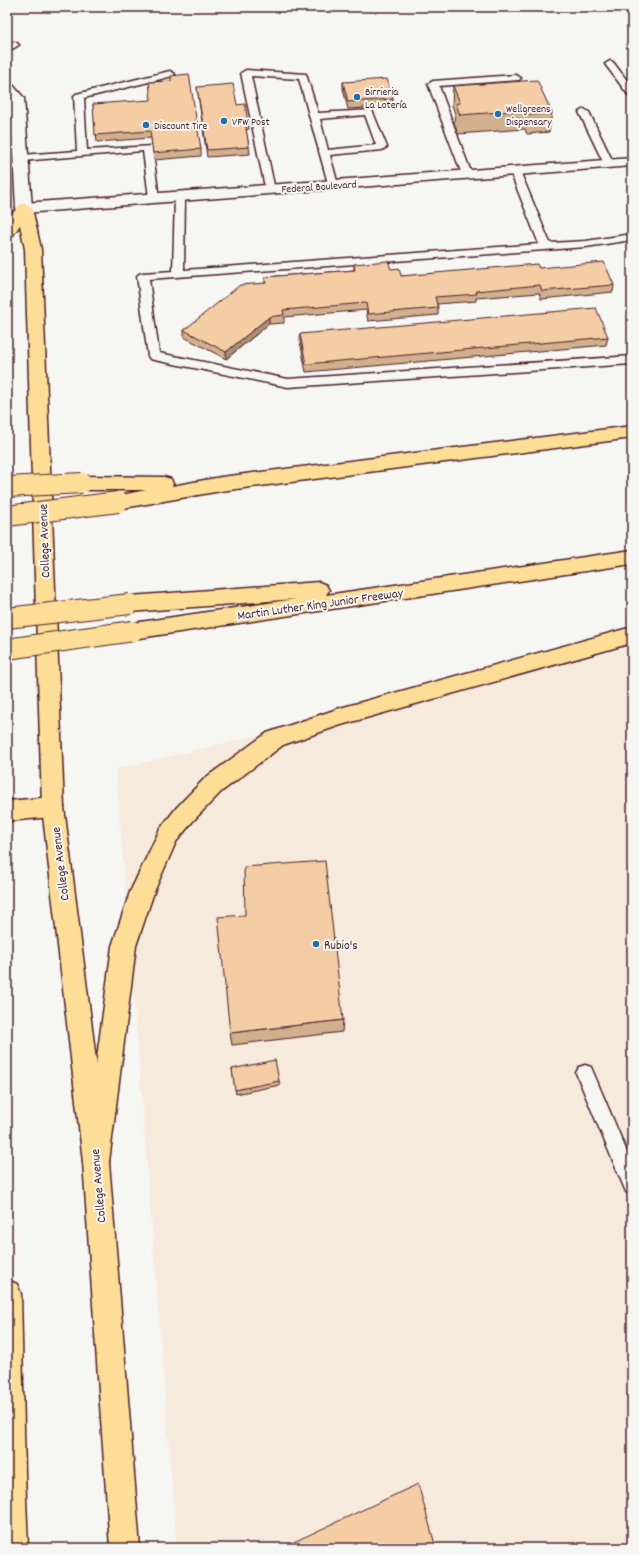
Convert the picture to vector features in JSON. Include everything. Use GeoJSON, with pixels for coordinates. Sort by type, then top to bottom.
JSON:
{"type":"FeatureCollection","features":[{"type":"Feature","properties":{"kind":"main road"},"geometry":{"type":"LineString","coordinates":[[7,87],[17,98],[13,122],[16,164],[15,209],[7,232]]}},
{"type":"Feature","properties":{"kind":"main road","name":"Federal Boulevard"},"geometry":{"type":"LineString","coordinates":[[15,209],[632,162]]}},
{"type":"Feature","properties":{"kind":"main road","name":"College Avenue"},"geometry":{"type":"LineString","coordinates":[[15,209],[34,249],[53,807],[96,1162],[125,1548]]}},
{"type":"Feature","properties":{"kind":"main road"},"geometry":{"type":"LineString","coordinates":[[7,516],[118,502],[221,484],[632,432]]}},
{"type":"Feature","properties":{"kind":"main road"},"geometry":{"type":"LineString","coordinates":[[7,487],[82,483],[221,484]]}},
{"type":"Feature","properties":{"kind":"main road","name":"Martin Luther King Junior Freeway"},"geometry":{"type":"LineString","coordinates":[[7,649],[632,557]]}},
{"type":"Feature","properties":{"kind":"main road"},"geometry":{"type":"LineString","coordinates":[[7,618],[130,604],[494,577]]}},
{"type":"Feature","properties":{"kind":"main road"},"geometry":{"type":"LineString","coordinates":[[96,1162],[126,940],[142,892],[168,836],[185,814],[213,785],[275,740],[340,717],[632,636]]}},
{"type":"Feature","properties":{"kind":"main road"},"geometry":{"type":"LineString","coordinates":[[7,811],[53,807]]}},
{"type":"Feature","properties":{"kind":"main road"},"geometry":{"type":"LineString","coordinates":[[7,1294],[13,1548]]}},
{"type":"Feature","properties":{"kind":"lane"},"geometry":{"type":"LineString","coordinates":[[610,64],[632,94]]}},
{"type":"Feature","properties":{"kind":"lane"},"geometry":{"type":"LineString","coordinates":[[270,190],[246,73],[303,76],[333,185]]}},
{"type":"Feature","properties":{"kind":"lane"},"geometry":{"type":"LineString","coordinates":[[82,153],[80,96],[170,74]]}},
{"type":"Feature","properties":{"kind":"lane"},"geometry":{"type":"LineString","coordinates":[[467,175],[433,84],[516,78]]}},
{"type":"Feature","properties":{"kind":"lane"},"geometry":{"type":"LineString","coordinates":[[314,116],[369,112],[382,147],[324,153]]}},
{"type":"Feature","properties":{"kind":"lane"},"geometry":{"type":"LineString","coordinates":[[584,112],[609,164]]}},
{"type":"Feature","properties":{"kind":"lane"},"geometry":{"type":"LineString","coordinates":[[16,164],[82,153],[148,148],[154,198]]}},
{"type":"Feature","properties":{"kind":"lane"},"geometry":{"type":"LineString","coordinates":[[515,171],[546,247]]}},
{"type":"Feature","properties":{"kind":"lane"},"geometry":{"type":"LineString","coordinates":[[178,274],[180,196]]}},
{"type":"Feature","properties":{"kind":"lane"},"geometry":{"type":"LineString","coordinates":[[632,237],[586,244],[143,276],[154,356],[288,383],[632,360]]}},
{"type":"Feature","properties":{"kind":"lane"},"geometry":{"type":"LineString","coordinates":[[585,1073],[632,1186]]}},
{"type":"Feature","properties":{"kind":"shaded area"},"geometry":{"type":"Polygon","coordinates":[[[632,647],[632,1548],[177,1548],[116,769],[632,647]]]}},
{"type":"Feature","properties":{"kind":"building","name":"Discount Tire"},"geometry":{"type":"Polygon","coordinates":[[[189,74],[201,149],[153,153],[150,131],[95,135],[93,104],[151,100],[149,82],[171,81],[171,76],[189,74]]]}},
{"type":"Feature","properties":{"kind":"building"},"geometry":{"type":"Polygon","coordinates":[[[387,79],[393,99],[348,102],[343,82],[387,79]]]}},
{"type":"Feature","properties":{"kind":"building"},"geometry":{"type":"Polygon","coordinates":[[[537,80],[552,113],[530,115],[528,110],[460,115],[456,104],[460,103],[453,86],[537,80]]]}},
{"type":"Feature","properties":{"kind":"building","name":"VFW Post"},"geometry":{"type":"Polygon","coordinates":[[[233,84],[237,105],[245,104],[248,122],[245,122],[249,147],[207,150],[197,87],[233,84]]]}},
{"type":"Feature","properties":{"kind":"building"},"geometry":{"type":"Polygon","coordinates":[[[388,261],[391,269],[399,268],[401,276],[537,264],[539,268],[604,262],[614,285],[542,291],[540,285],[476,291],[477,294],[435,297],[438,308],[368,314],[366,303],[283,310],[284,315],[269,317],[226,352],[184,330],[240,285],[266,283],[265,277],[355,270],[354,264],[388,261]]]}},
{"type":"Feature","properties":{"kind":"building"},"geometry":{"type":"Polygon","coordinates":[[[596,308],[608,337],[306,364],[300,334],[596,308]]]}},
{"type":"Feature","properties":{"kind":"building"},"geometry":{"type":"Polygon","coordinates":[[[325,861],[343,1020],[230,1033],[218,917],[245,915],[244,867],[325,861]]]}},
{"type":"Feature","properties":{"kind":"building"},"geometry":{"type":"Polygon","coordinates":[[[275,1060],[279,1081],[235,1090],[232,1069],[275,1060]]]}},
{"type":"Feature","properties":{"kind":"building"},"geometry":{"type":"Polygon","coordinates":[[[418,1484],[436,1548],[281,1548],[418,1484]]]}},
{"type":"Feature","properties":{"kind":"place","name":"Birrieria La Lotería"},"geometry":{"type":"Point","coordinates":[357,97]}},
{"type":"Feature","properties":{"kind":"place","name":"Wellgreens Dispensary"},"geometry":{"type":"Point","coordinates":[498,114]}},
{"type":"Feature","properties":{"kind":"place","name":"VFW Post"},"geometry":{"type":"Point","coordinates":[224,121]}},
{"type":"Feature","properties":{"kind":"place","name":"Discount Tire"},"geometry":{"type":"Point","coordinates":[146,125]}},
{"type":"Feature","properties":{"kind":"place","name":"Rubio's"},"geometry":{"type":"Point","coordinates":[316,944]}}]}
